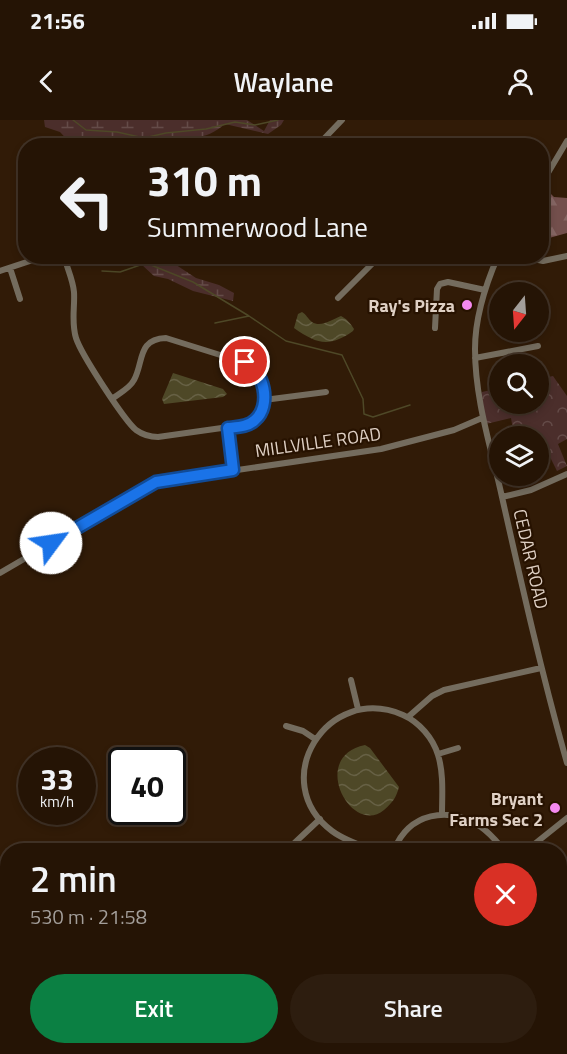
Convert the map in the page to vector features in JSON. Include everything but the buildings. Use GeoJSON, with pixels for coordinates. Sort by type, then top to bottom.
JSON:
{"type":"FeatureCollection","features":[{"type":"Feature","properties":{"kind":"street"},"geometry":{"type":"LineString","coordinates":[[325,138],[342,120]]}},
{"type":"Feature","properties":{"kind":"street"},"geometry":{"type":"LineString","coordinates":[[549,171],[567,141]]}},
{"type":"Feature","properties":{"kind":"street"},"geometry":{"type":"LineString","coordinates":[[549,260],[567,257]]}},
{"type":"Feature","properties":{"kind":"street"},"geometry":{"type":"LineString","coordinates":[[0,271],[20,264]]}},
{"type":"Feature","properties":{"kind":"street"},"geometry":{"type":"LineString","coordinates":[[66,264],[74,288],[75,337],[84,356],[133,427],[152,437],[245,426],[254,421],[261,412],[264,400],[260,377],[249,364],[170,339],[153,341],[143,350],[133,382],[113,398]]}},
{"type":"Feature","properties":{"kind":"street"},"geometry":{"type":"LineString","coordinates":[[338,298],[372,264]]}},
{"type":"Feature","properties":{"kind":"street","name":"CEDAR ROAD"},"geometry":{"type":"LineString","coordinates":[[495,264],[478,315],[475,358],[477,395],[540,668],[565,747],[567,763]]}},
{"type":"Feature","properties":{"kind":"street"},"geometry":{"type":"LineString","coordinates":[[10,267],[20,299]]}},
{"type":"Feature","properties":{"kind":"street"},"geometry":{"type":"LineString","coordinates":[[435,328],[437,289],[440,284],[448,282],[485,290]]}},
{"type":"Feature","properties":{"kind":"street"},"geometry":{"type":"LineString","coordinates":[[148,334],[153,341]]}},
{"type":"Feature","properties":{"kind":"street"},"geometry":{"type":"LineString","coordinates":[[475,358],[538,346]]}},
{"type":"Feature","properties":{"kind":"street"},"geometry":{"type":"LineString","coordinates":[[264,400],[326,392]]}},
{"type":"Feature","properties":{"kind":"street","name":"MILLVILLE ROAD"},"geometry":{"type":"LineString","coordinates":[[0,573],[152,484],[169,478],[375,450],[454,430],[482,418]]}},
{"type":"Feature","properties":{"kind":"street"},"geometry":{"type":"LineString","coordinates":[[228,428],[233,470]]}},
{"type":"Feature","properties":{"kind":"street"},"geometry":{"type":"LineString","coordinates":[[502,497],[531,490],[567,474]]}},
{"type":"Feature","properties":{"kind":"street"},"geometry":{"type":"LineString","coordinates":[[408,717],[432,696],[444,690],[540,668]]}},
{"type":"Feature","properties":{"kind":"street"},"geometry":{"type":"LineString","coordinates":[[351,680],[358,710]]}},
{"type":"Feature","properties":{"kind":"street"},"geometry":{"type":"LineString","coordinates":[[356,843],[339,836],[320,819],[308,797],[305,782],[307,756],[315,739],[327,726],[340,717],[358,710],[379,708],[393,711],[408,717],[426,733],[438,754],[442,815]]}},
{"type":"Feature","properties":{"kind":"street"},"geometry":{"type":"LineString","coordinates":[[286,726],[303,731],[315,739]]}},
{"type":"Feature","properties":{"kind":"street"},"geometry":{"type":"LineString","coordinates":[[438,754],[458,748]]}},
{"type":"Feature","properties":{"kind":"street"},"geometry":{"type":"LineString","coordinates":[[398,843],[408,828],[425,818],[442,815],[463,818],[479,825],[498,843]]}},
{"type":"Feature","properties":{"kind":"street"},"geometry":{"type":"LineString","coordinates":[[536,843],[567,818]]}},
{"type":"Feature","properties":{"kind":"street"},"geometry":{"type":"LineString","coordinates":[[294,843],[320,819]]}},
{"type":"Feature","properties":{"kind":"green space"},"geometry":{"type":"Polygon","coordinates":[[[44,120],[247,120],[264,131],[270,120],[284,120],[268,134],[225,124],[209,134],[189,138],[66,138],[60,132],[45,127],[44,120]]]}},
{"type":"Feature","properties":{"kind":"green space"},"geometry":{"type":"Polygon","coordinates":[[[549,192],[554,197],[567,198],[567,233],[549,238],[549,192]]]}},
{"type":"Feature","properties":{"kind":"green space"},"geometry":{"type":"Polygon","coordinates":[[[141,264],[175,264],[196,278],[219,285],[234,293],[233,301],[193,291],[168,279],[154,276],[141,264]]]}},
{"type":"Feature","properties":{"kind":"green space"},"geometry":{"type":"Polygon","coordinates":[[[553,376],[567,396],[567,439],[558,444],[567,466],[557,471],[549,455],[549,426],[512,426],[511,418],[486,424],[481,398],[482,392],[489,390],[489,414],[549,414],[549,377],[553,376]]]}},
{"type":"Feature","properties":{"kind":"water"},"geometry":{"type":"Polygon","coordinates":[[[302,312],[316,324],[341,316],[354,329],[337,340],[323,342],[316,340],[294,328],[298,314],[302,312]]]}},
{"type":"Feature","properties":{"kind":"water"},"geometry":{"type":"Polygon","coordinates":[[[173,373],[223,389],[227,394],[223,397],[164,404],[162,399],[173,373]]]}},
{"type":"Feature","properties":{"kind":"water"},"geometry":{"type":"Polygon","coordinates":[[[365,745],[370,748],[399,787],[390,805],[372,815],[360,813],[349,804],[341,792],[338,778],[339,764],[348,752],[365,745]]]}},
{"type":"Feature","properties":{"kind":"waterway"},"geometry":{"type":"LineString","coordinates":[[73,120],[86,130],[117,132],[144,138]]}},
{"type":"Feature","properties":{"kind":"waterway"},"geometry":{"type":"LineString","coordinates":[[144,138],[206,129],[235,122],[255,125],[278,120]]}},
{"type":"Feature","properties":{"kind":"waterway"},"geometry":{"type":"LineString","coordinates":[[102,271],[120,272],[143,264]]}},
{"type":"Feature","properties":{"kind":"waterway"},"geometry":{"type":"LineString","coordinates":[[148,264],[193,282],[286,341],[342,355],[363,399],[364,414],[373,417],[410,405]]}},
{"type":"Feature","properties":{"kind":"waterway"},"geometry":{"type":"LineString","coordinates":[[215,323],[249,316]]}},
{"type":"Feature","properties":{"kind":"place","name":"Ray's Pizza"},"geometry":{"type":"Point","coordinates":[467,305]}},
{"type":"Feature","properties":{"kind":"place","name":"Bryant Farms Sec 2"},"geometry":{"type":"Point","coordinates":[555,808]}},
{"type":"Feature","properties":{"kind":"route"},"geometry":{"type":"LineString","coordinates":[[51,543],[140,489],[156,482],[169,478],[233,470],[228,428],[250,424],[258,418],[264,404],[258,372],[245,362]]}}]}
